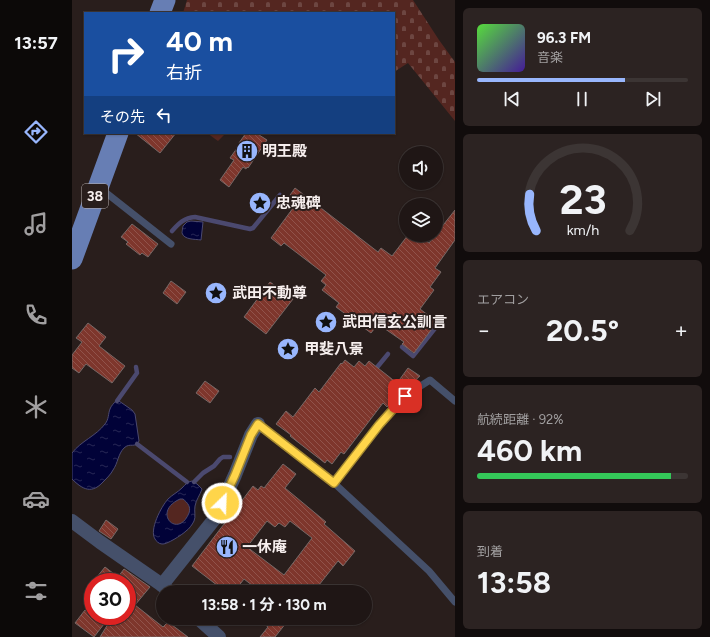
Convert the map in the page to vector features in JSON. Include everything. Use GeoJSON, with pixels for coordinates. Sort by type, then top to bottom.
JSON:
{"type":"FeatureCollection","features":[{"type":"Feature","properties":{"kind":"main road"},"geometry":{"type":"LineString","coordinates":[[160,12],[165,0]]}},
{"type":"Feature","properties":{"kind":"main road","name":"38"},"geometry":{"type":"LineString","coordinates":[[72,258],[118,134]]}},
{"type":"Feature","properties":{"kind":"street"},"geometry":{"type":"LineString","coordinates":[[168,585],[216,517],[251,435],[258,424]]}},
{"type":"Feature","properties":{"kind":"street"},"geometry":{"type":"LineString","coordinates":[[72,521],[162,585]]}},
{"type":"Feature","properties":{"kind":"street"},"geometry":{"type":"LineString","coordinates":[[206,625],[219,637]]}},
{"type":"Feature","properties":{"kind":"lane"},"geometry":{"type":"LineString","coordinates":[[98,187],[170,244]]}},
{"type":"Feature","properties":{"kind":"lane"},"geometry":{"type":"LineString","coordinates":[[334,483],[379,425],[405,396],[430,380],[455,401]]}},
{"type":"Feature","properties":{"kind":"lane"},"geometry":{"type":"LineString","coordinates":[[258,424],[334,483],[429,571],[455,602]]}},
{"type":"Feature","properties":{"kind":"green space"},"geometry":{"type":"Polygon","coordinates":[[[187,0],[413,0],[455,62],[455,121],[408,63],[395,71],[395,12],[183,12],[187,0]]]}},
{"type":"Feature","properties":{"kind":"green space"},"geometry":{"type":"Polygon","coordinates":[[[208,134],[225,134],[218,141],[208,134]]]}},
{"type":"Feature","properties":{"kind":"green space"},"geometry":{"type":"Polygon","coordinates":[[[180,499],[183,499],[188,504],[190,509],[184,521],[179,524],[174,524],[167,516],[168,510],[172,504],[180,499]]]}},
{"type":"Feature","properties":{"kind":"water"},"geometry":{"type":"Polygon","coordinates":[[[187,222],[203,222],[201,240],[190,239],[183,235],[183,226],[187,222]]]}},
{"type":"Feature","properties":{"kind":"water"},"geometry":{"type":"Polygon","coordinates":[[[116,401],[119,401],[132,410],[135,414],[139,441],[136,445],[126,446],[124,448],[120,453],[112,472],[99,486],[91,489],[84,488],[72,479],[72,453],[105,424],[110,408],[116,401]]]}},
{"type":"Feature","properties":{"kind":"water"},"geometry":{"type":"Polygon","coordinates":[[[192,481],[202,489],[195,508],[194,521],[188,529],[178,537],[167,543],[160,544],[155,540],[154,530],[162,507],[168,499],[187,483],[192,481]],[[180,499],[172,504],[168,510],[167,516],[174,524],[179,524],[184,521],[189,513],[189,505],[183,499],[180,499]]]}},
{"type":"Feature","properties":{"kind":"building"},"geometry":{"type":"Polygon","coordinates":[[[136,134],[175,134],[160,153],[136,134]]]}},
{"type":"Feature","properties":{"kind":"building","name":"明王殿"},"geometry":{"type":"Polygon","coordinates":[[[245,134],[258,134],[267,140],[248,168],[247,167],[246,169],[243,167],[229,187],[220,180],[234,160],[230,158],[240,144],[239,143],[245,134]]]}},
{"type":"Feature","properties":{"kind":"building"},"geometry":{"type":"Polygon","coordinates":[[[295,188],[378,252],[381,248],[392,256],[403,242],[443,242],[443,225],[455,210],[455,240],[435,268],[441,272],[430,287],[434,290],[420,309],[437,322],[414,353],[402,344],[404,342],[378,324],[371,333],[336,307],[339,303],[322,290],[326,285],[321,281],[326,275],[284,243],[281,246],[271,238],[296,204],[288,198],[295,188]]]}},
{"type":"Feature","properties":{"kind":"building"},"geometry":{"type":"Polygon","coordinates":[[[132,224],[158,244],[148,257],[142,253],[140,255],[126,244],[128,242],[121,237],[132,224]]]}},
{"type":"Feature","properties":{"kind":"building"},"geometry":{"type":"Polygon","coordinates":[[[171,281],[186,292],[177,304],[163,293],[171,281]]]}},
{"type":"Feature","properties":{"kind":"building"},"geometry":{"type":"Polygon","coordinates":[[[270,282],[293,299],[266,334],[244,317],[270,282]]]}},
{"type":"Feature","properties":{"kind":"building"},"geometry":{"type":"Polygon","coordinates":[[[88,323],[106,337],[99,346],[125,366],[112,383],[86,364],[79,373],[72,368],[72,355],[82,342],[76,338],[88,323]]]}},
{"type":"Feature","properties":{"kind":"building"},"geometry":{"type":"Polygon","coordinates":[[[345,360],[354,367],[359,361],[365,366],[369,361],[397,383],[408,368],[420,376],[387,407],[383,403],[344,454],[341,452],[332,464],[327,460],[325,463],[276,424],[286,411],[293,417],[315,388],[319,392],[341,363],[342,364],[345,360]]]}},
{"type":"Feature","properties":{"kind":"building"},"geometry":{"type":"Polygon","coordinates":[[[205,381],[219,391],[210,403],[196,393],[205,381]]]}},
{"type":"Feature","properties":{"kind":"building"},"geometry":{"type":"Polygon","coordinates":[[[283,464],[296,474],[285,488],[326,522],[324,524],[355,551],[343,566],[338,561],[319,585],[252,585],[244,579],[239,585],[217,585],[192,566],[253,486],[258,490],[261,486],[264,488],[283,464]],[[267,521],[247,547],[284,575],[312,538],[290,521],[285,527],[279,523],[275,527],[267,521]]]}},
{"type":"Feature","properties":{"kind":"building"},"geometry":{"type":"Polygon","coordinates":[[[106,520],[118,529],[111,539],[99,531],[106,520]]]}},
{"type":"Feature","properties":{"kind":"building"},"geometry":{"type":"Polygon","coordinates":[[[105,567],[113,573],[100,573],[105,567]]]}},
{"type":"Feature","properties":{"kind":"building"},"geometry":{"type":"Polygon","coordinates":[[[124,569],[130,573],[121,573],[124,569]]]}},
{"type":"Feature","properties":{"kind":"building"},"geometry":{"type":"Polygon","coordinates":[[[136,577],[150,587],[136,604],[136,577]]]}},
{"type":"Feature","properties":{"kind":"building"},"geometry":{"type":"Polygon","coordinates":[[[136,606],[156,622],[156,625],[160,625],[163,627],[165,625],[172,625],[188,637],[100,637],[107,625],[136,625],[136,606]]]}},
{"type":"Feature","properties":{"kind":"building"},"geometry":{"type":"Polygon","coordinates":[[[84,611],[84,625],[103,625],[94,637],[75,623],[84,611]]]}},
{"type":"Feature","properties":{"kind":"building"},"geometry":{"type":"Polygon","coordinates":[[[266,625],[284,625],[275,637],[260,637],[268,627],[266,625]]]}},
{"type":"Feature","properties":{"kind":"waterway"},"geometry":{"type":"LineString","coordinates":[[172,231],[182,221],[195,217],[250,229],[253,228],[280,195]]}},
{"type":"Feature","properties":{"kind":"waterway"},"geometry":{"type":"LineString","coordinates":[[402,347],[413,356],[436,327]]}},
{"type":"Feature","properties":{"kind":"waterway"},"geometry":{"type":"LineString","coordinates":[[374,371],[388,354]]}},
{"type":"Feature","properties":{"kind":"waterway"},"geometry":{"type":"LineString","coordinates":[[117,401],[137,373],[136,367]]}},
{"type":"Feature","properties":{"kind":"waterway"},"geometry":{"type":"LineString","coordinates":[[137,444],[187,482]]}},
{"type":"Feature","properties":{"kind":"waterway"},"geometry":{"type":"LineString","coordinates":[[194,482],[203,473],[214,466],[220,459],[223,457],[230,457]]}},
{"type":"Feature","properties":{"kind":"place","name":"明王殿"},"geometry":{"type":"Point","coordinates":[247,151]}},
{"type":"Feature","properties":{"kind":"place","name":"忠魂碑"},"geometry":{"type":"Point","coordinates":[260,203]}},
{"type":"Feature","properties":{"kind":"place","name":"武田不動尊"},"geometry":{"type":"Point","coordinates":[216,293]}},
{"type":"Feature","properties":{"kind":"place","name":"武田信玄公訓言"},"geometry":{"type":"Point","coordinates":[326,322]}},
{"type":"Feature","properties":{"kind":"place","name":"甲斐八景"},"geometry":{"type":"Point","coordinates":[288,349]}},
{"type":"Feature","properties":{"kind":"place","name":"一休庵"},"geometry":{"type":"Point","coordinates":[227,547]}},
{"type":"Feature","properties":{"kind":"route"},"geometry":{"type":"LineString","coordinates":[[222,503],[251,435],[258,424],[334,483],[379,425],[405,396]]}}]}
